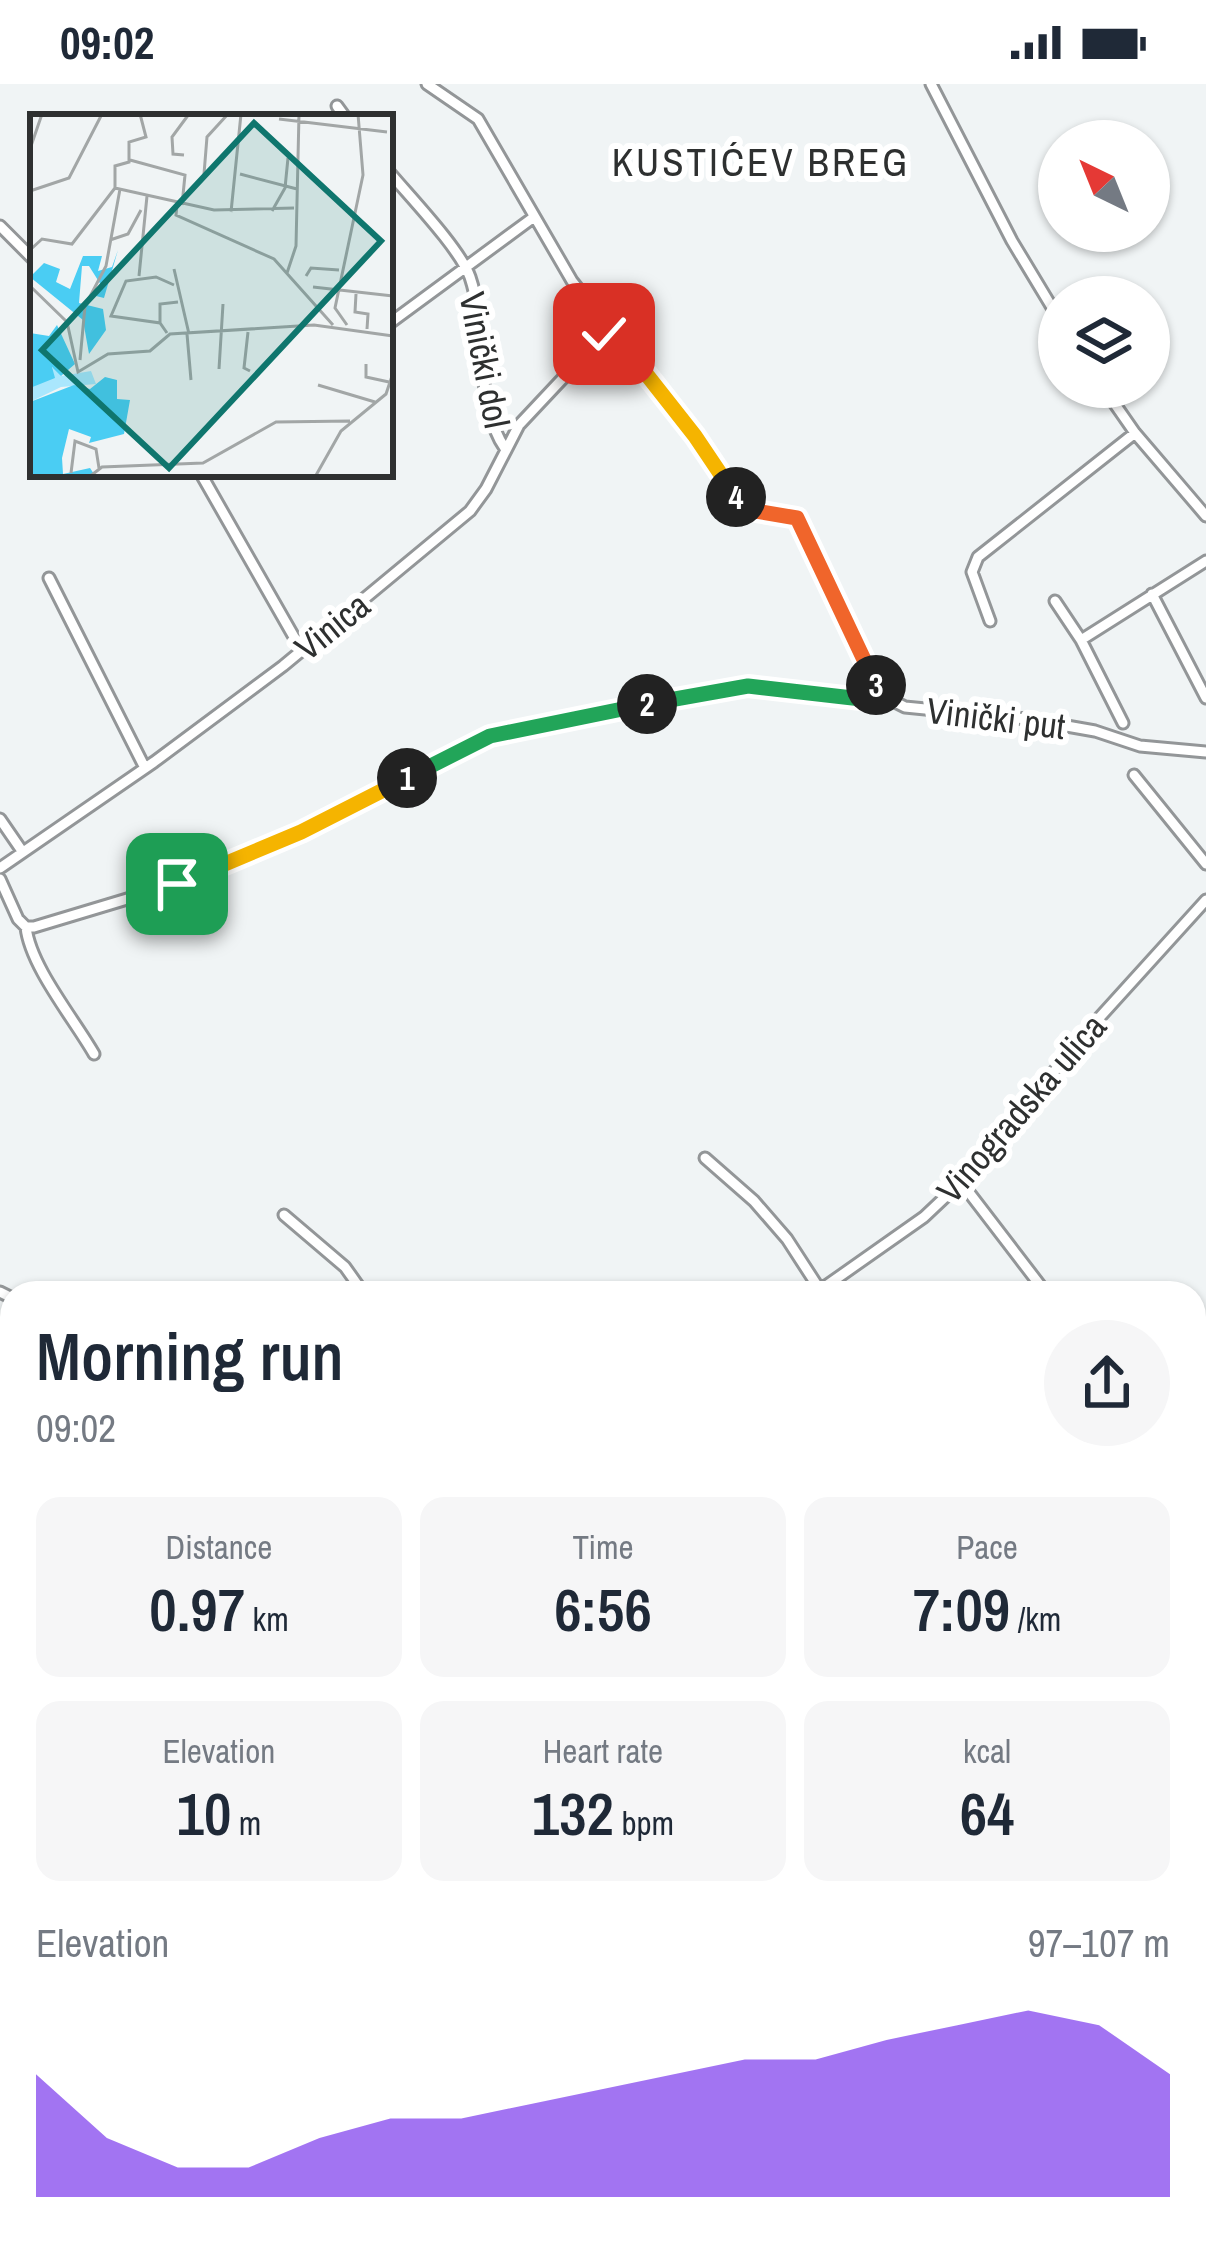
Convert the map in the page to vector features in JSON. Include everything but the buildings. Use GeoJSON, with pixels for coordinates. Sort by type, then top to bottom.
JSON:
{"type":"FeatureCollection","features":[{"type":"Feature","properties":{"kind":"street"},"geometry":{"type":"LineString","coordinates":[[427,84],[478,119],[572,281],[695,436],[740,504],[797,518],[884,696]]}},
{"type":"Feature","properties":{"kind":"street"},"geometry":{"type":"LineString","coordinates":[[931,84],[1038,283]]}},
{"type":"Feature","properties":{"kind":"street"},"geometry":{"type":"LineString","coordinates":[[337,106],[343,114]]}},
{"type":"Feature","properties":{"kind":"street","name":"Vinički dol"},"geometry":{"type":"LineString","coordinates":[[393,177],[467,269],[480,318],[488,412],[506,450]]}},
{"type":"Feature","properties":{"kind":"street","name":"Vinički dol"},"geometry":{"type":"LineString","coordinates":[[393,321],[534,217]]}},
{"type":"Feature","properties":{"kind":"street"},"geometry":{"type":"LineString","coordinates":[[0,226],[30,256]]}},
{"type":"Feature","properties":{"kind":"street","name":"Vinica"},"geometry":{"type":"LineString","coordinates":[[0,868],[146,768],[302,651],[470,511],[528,413],[610,328]]}},
{"type":"Feature","properties":{"kind":"street"},"geometry":{"type":"LineString","coordinates":[[1117,408],[1206,516]]}},
{"type":"Feature","properties":{"kind":"street"},"geometry":{"type":"LineString","coordinates":[[990,621],[972,572],[978,557],[1135,433]]}},
{"type":"Feature","properties":{"kind":"street"},"geometry":{"type":"LineString","coordinates":[[203,477],[302,651]]}},
{"type":"Feature","properties":{"kind":"street"},"geometry":{"type":"LineString","coordinates":[[1081,640],[1206,561]]}},
{"type":"Feature","properties":{"kind":"street"},"geometry":{"type":"LineString","coordinates":[[49,578],[146,768]]}},
{"type":"Feature","properties":{"kind":"street"},"geometry":{"type":"LineString","coordinates":[[1152,594],[1206,698]]}},
{"type":"Feature","properties":{"kind":"street"},"geometry":{"type":"LineString","coordinates":[[1054,601],[1081,640],[1124,723]]}},
{"type":"Feature","properties":{"kind":"street","name":"Vinički put"},"geometry":{"type":"LineString","coordinates":[[26,927],[177,884],[242,859],[490,736],[735,687],[870,700],[884,696],[905,706],[1028,719],[1095,731],[1140,746],[1206,752]]}},
{"type":"Feature","properties":{"kind":"street"},"geometry":{"type":"LineString","coordinates":[[1133,775],[1206,864]]}},
{"type":"Feature","properties":{"kind":"street"},"geometry":{"type":"LineString","coordinates":[[0,819],[22,850]]}},
{"type":"Feature","properties":{"kind":"street"},"geometry":{"type":"LineString","coordinates":[[0,879],[48,979],[94,1054]]}},
{"type":"Feature","properties":{"kind":"street","name":"Vinogradska ulica"},"geometry":{"type":"LineString","coordinates":[[834,1281],[924,1217],[961,1182],[1206,900]]}},
{"type":"Feature","properties":{"kind":"street"},"geometry":{"type":"LineString","coordinates":[[705,1158],[736,1182],[776,1226],[812,1281]]}},
{"type":"Feature","properties":{"kind":"street"},"geometry":{"type":"LineString","coordinates":[[961,1182],[1037,1281]]}},
{"type":"Feature","properties":{"kind":"street"},"geometry":{"type":"LineString","coordinates":[[284,1215],[354,1281]]}},
{"type":"Feature","properties":{"kind":"district","name":"KUSTIĆEV BREG"},"geometry":{"type":"Point","coordinates":[761,162]}},
{"type":"Feature","properties":{"kind":"route"},"geometry":{"type":"LineString","coordinates":[[177,884],[301,832],[490,736],[517,728],[721,688],[748,686],[870,700],[884,696],[797,518],[740,504],[695,436],[610,328],[604,334]]}}]}
